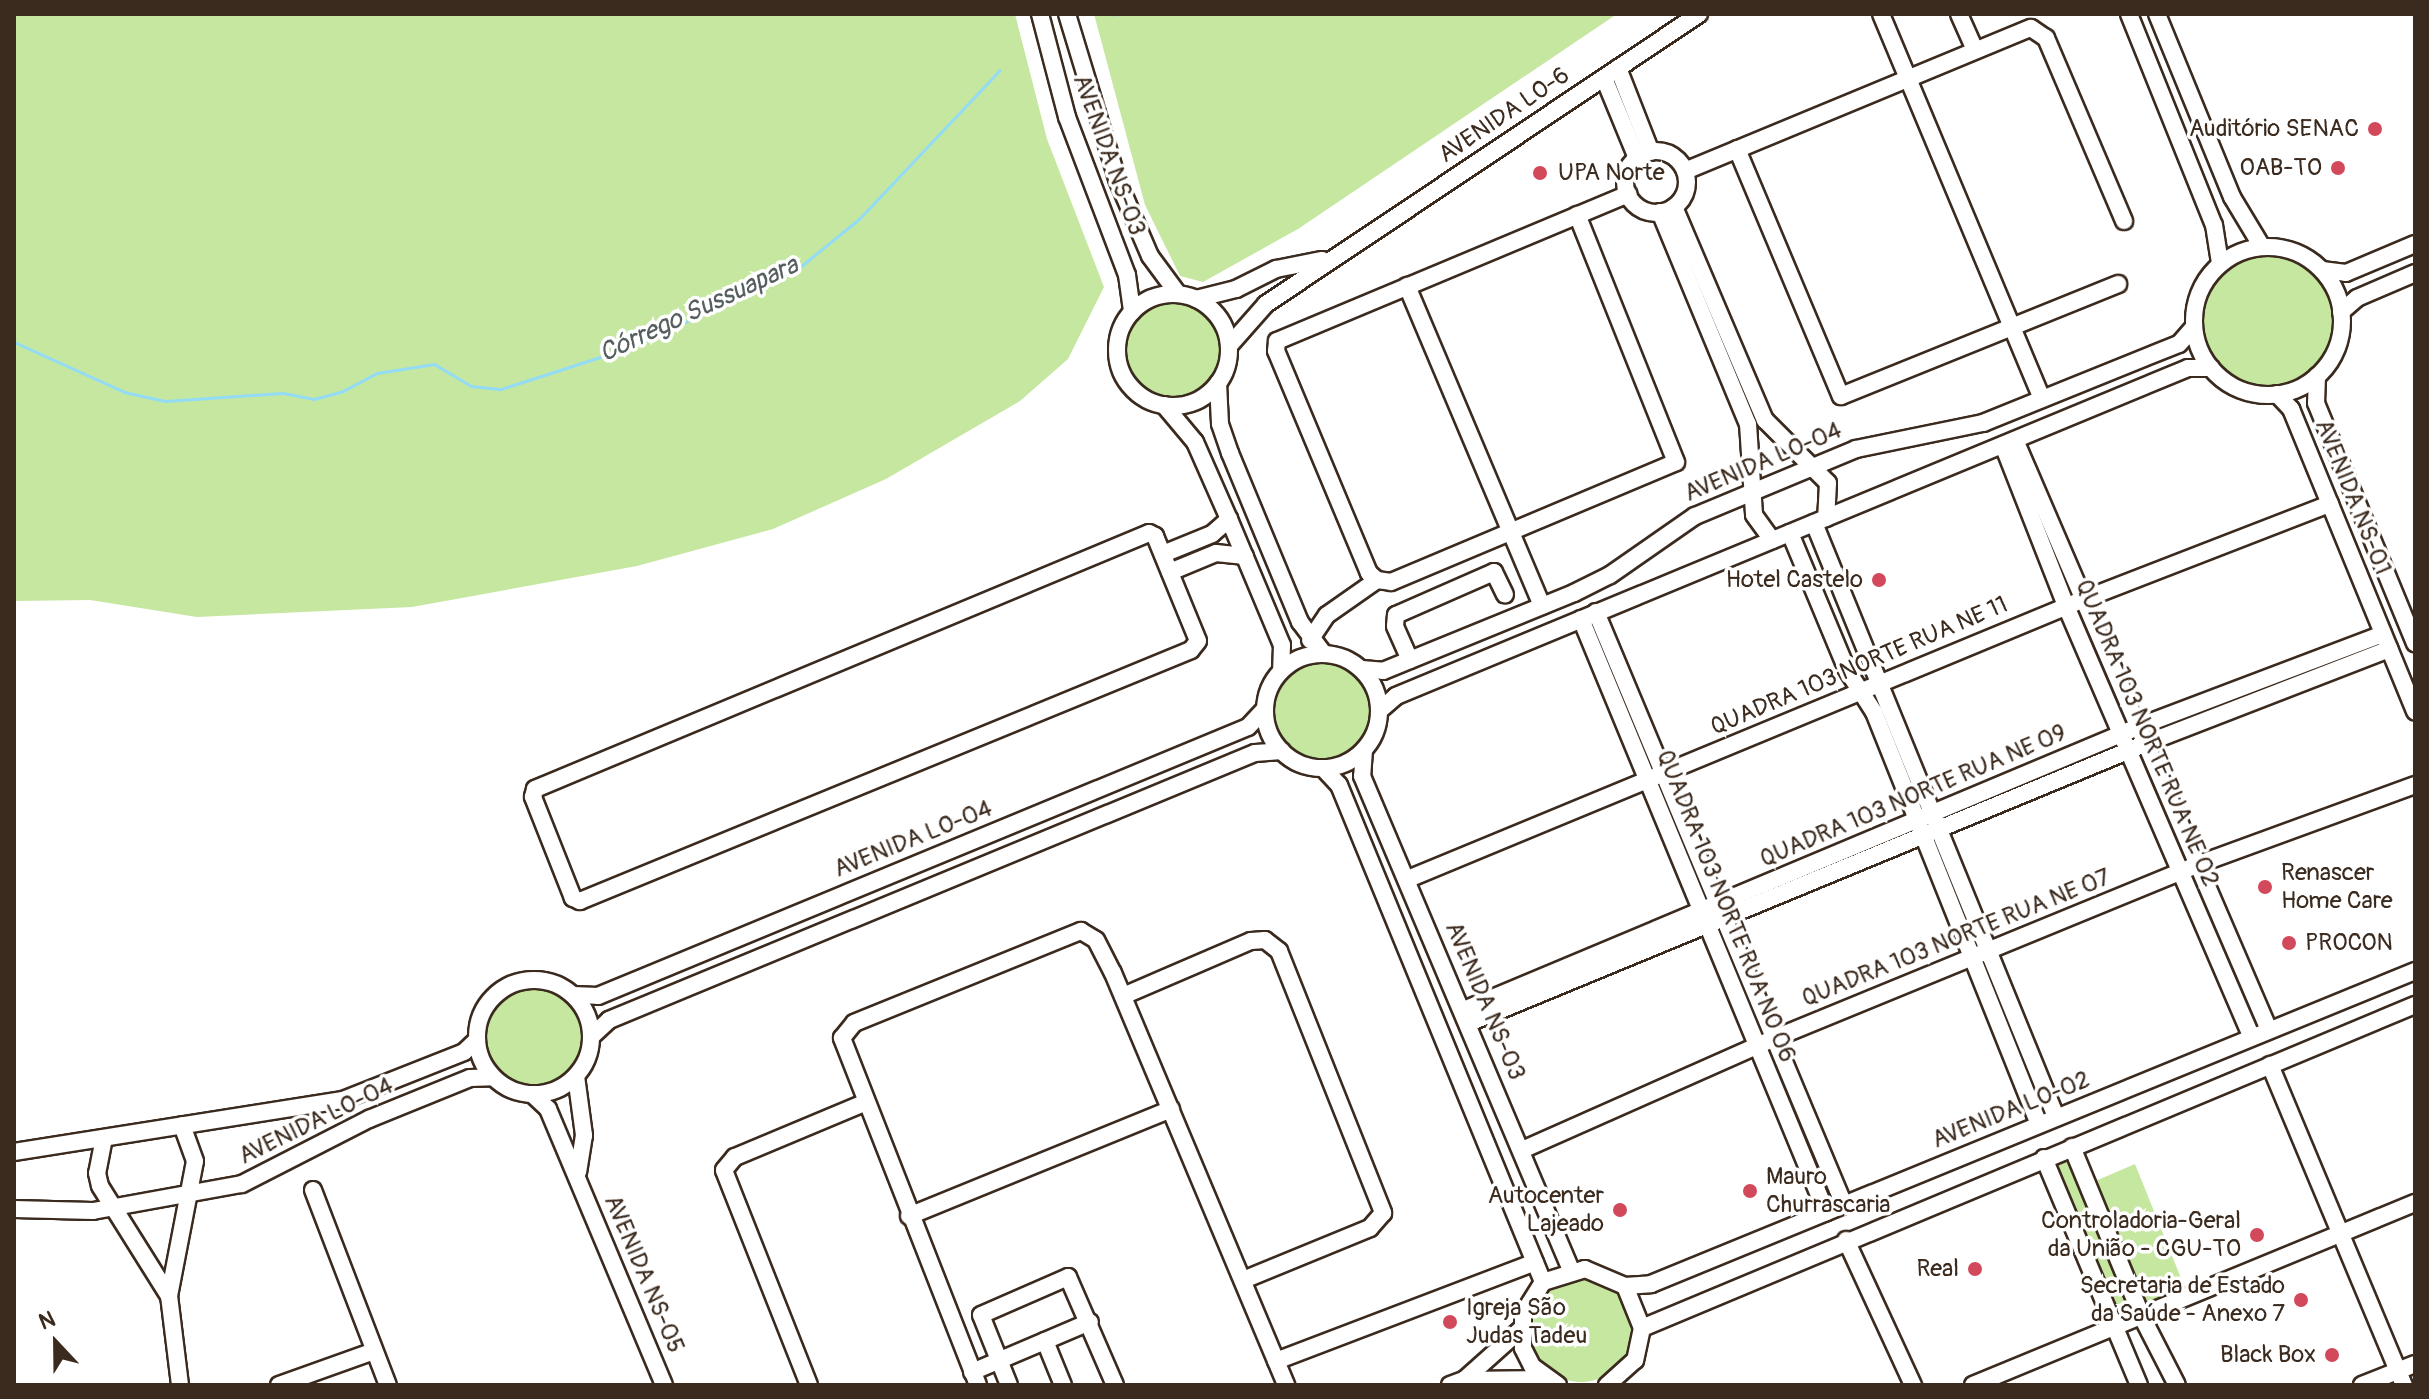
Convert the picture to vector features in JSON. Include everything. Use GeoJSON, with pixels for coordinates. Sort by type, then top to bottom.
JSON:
{"type":"FeatureCollection","features":[{"type":"Feature","properties":{"kind":"street","name":"AVENIDA NS-03"},"geometry":{"type":"LineString","coordinates":[[1040,14],[1067,117],[1127,275],[1132,312],[1118,341],[1121,370],[1137,393],[1164,405],[1191,436],[1282,645],[1281,671],[1265,709]]}},
{"type":"Feature","properties":{"kind":"street","name":"AVENIDA NS-03"},"geometry":{"type":"LineString","coordinates":[[1067,14],[1117,179],[1156,267],[1178,294]]}},
{"type":"Feature","properties":{"kind":"street","name":"AVENIDA LO-6"},"geometry":{"type":"LineString","coordinates":[[1229,346],[1256,311],[1699,14]]}},
{"type":"Feature","properties":{"kind":"street"},"geometry":{"type":"LineString","coordinates":[[1881,14],[2042,399]]}},
{"type":"Feature","properties":{"kind":"street"},"geometry":{"type":"LineString","coordinates":[[1959,14],[1975,50]]}},
{"type":"Feature","properties":{"kind":"street"},"geometry":{"type":"LineString","coordinates":[[2129,14],[2214,225],[2220,264]]}},
{"type":"Feature","properties":{"kind":"street"},"geometry":{"type":"LineString","coordinates":[[2157,14],[2241,216],[2262,247]]}},
{"type":"Feature","properties":{"kind":"street"},"geometry":{"type":"LineString","coordinates":[[1685,171],[2022,30],[2037,30],[2046,38],[2124,221]]}},
{"type":"Feature","properties":{"kind":"street"},"geometry":{"type":"LineString","coordinates":[[1611,73],[1644,155]]}},
{"type":"Feature","properties":{"kind":"street"},"geometry":{"type":"LineString","coordinates":[[2175,125],[2193,99]]}},
{"type":"Feature","properties":{"kind":"street"},"geometry":{"type":"LineString","coordinates":[[1737,149],[1841,396],[2118,284]]}},
{"type":"Feature","properties":{"kind":"street"},"geometry":{"type":"LineString","coordinates":[[1644,155],[1670,155],[1685,171],[1686,190],[1667,210],[1641,209],[1628,194],[1626,174],[1644,155]]}},
{"type":"Feature","properties":{"kind":"street"},"geometry":{"type":"LineString","coordinates":[[1577,215],[1677,458],[1671,467],[1391,582],[1377,580],[1369,573],[1275,344],[1407,286],[1577,215],[1628,194]]}},
{"type":"Feature","properties":{"kind":"street"},"geometry":{"type":"LineString","coordinates":[[1667,210],[1762,415],[1828,483],[1820,520],[1928,824],[1970,960],[2039,1124]]}},
{"type":"Feature","properties":{"kind":"street"},"geometry":{"type":"LineString","coordinates":[[1667,210],[1748,424],[1756,521],[1772,540]]}},
{"type":"Feature","properties":{"kind":"street"},"geometry":{"type":"LineString","coordinates":[[2322,270],[2346,273],[2415,244]]}},
{"type":"Feature","properties":{"kind":"street"},"geometry":{"type":"LineString","coordinates":[[2262,247],[2290,250],[2322,270],[2336,290],[2341,312],[2337,347],[2317,376],[2277,394],[2237,388],[2211,368],[2194,327],[2200,290],[2220,264],[2262,247]]}},
{"type":"Feature","properties":{"kind":"street"},"geometry":{"type":"LineString","coordinates":[[1196,299],[1236,289],[1276,269],[1336,257]]}},
{"type":"Feature","properties":{"kind":"street"},"geometry":{"type":"LineString","coordinates":[[2341,312],[2357,298],[2415,273]]}},
{"type":"Feature","properties":{"kind":"street"},"geometry":{"type":"LineString","coordinates":[[1407,286],[1542,606]]}},
{"type":"Feature","properties":{"kind":"street"},"geometry":{"type":"LineString","coordinates":[[1132,312],[1154,298],[1178,294],[1196,299],[1220,319],[1229,346],[1218,383],[1222,431],[1310,640],[1324,654],[1362,669],[1375,688],[1379,711]]}},
{"type":"Feature","properties":{"kind":"street","name":"AVENIDA LO-04"},"geometry":{"type":"LineString","coordinates":[[1362,669],[1383,671],[1542,606],[1610,575],[1695,516],[1814,466],[1887,439],[1968,428],[2179,344],[2194,327]]}},
{"type":"Feature","properties":{"kind":"street"},"geometry":{"type":"LineString","coordinates":[[1379,711],[1396,696],[2188,368],[2211,368]]}},
{"type":"Feature","properties":{"kind":"street","name":"AVENIDA NS-01"},"geometry":{"type":"LineString","coordinates":[[2317,376],[2316,403],[2415,643]]}},
{"type":"Feature","properties":{"kind":"street"},"geometry":{"type":"LineString","coordinates":[[1164,405],[1195,401],[1218,383]]}},
{"type":"Feature","properties":{"kind":"street","name":"AVENIDA NS-01"},"geometry":{"type":"LineString","coordinates":[[2277,394],[2291,409],[2415,712]]}},
{"type":"Feature","properties":{"kind":"street","name":"QUADRA 103 NORTE RUA NE 02"},"geometry":{"type":"LineString","coordinates":[[2009,442],[2130,731],[2130,750],[2180,873],[2252,1037]]}},
{"type":"Feature","properties":{"kind":"street","name":"QUADRA 103 NORTE RUA NE 11"},"geometry":{"type":"LineString","coordinates":[[1408,879],[2074,603],[2330,504]]}},
{"type":"Feature","properties":{"kind":"street"},"geometry":{"type":"LineString","coordinates":[[1163,554],[1212,534],[1229,519]]}},
{"type":"Feature","properties":{"kind":"street"},"geometry":{"type":"LineString","coordinates":[[1149,533],[1163,554],[1198,641],[1191,650],[594,895],[577,901],[573,898],[533,797],[535,789],[1149,533]]}},
{"type":"Feature","properties":{"kind":"street"},"geometry":{"type":"LineString","coordinates":[[1790,533],[1858,693],[1874,712],[1989,951],[2056,1117]]}},
{"type":"Feature","properties":{"kind":"street"},"geometry":{"type":"LineString","coordinates":[[1170,572],[1216,553],[1245,556]]}},
{"type":"Feature","properties":{"kind":"street"},"geometry":{"type":"LineString","coordinates":[[1410,660],[1395,626],[1396,615],[1492,572],[1498,574],[1505,595]]}},
{"type":"Feature","properties":{"kind":"street"},"geometry":{"type":"LineString","coordinates":[[1310,640],[1327,615],[1377,580]]}},
{"type":"Feature","properties":{"kind":"street","name":"QUADRA 103 NORTE RUA NO 06"},"geometry":{"type":"LineString","coordinates":[[1589,616],[1713,913],[1758,1046],[1826,1212]]}},
{"type":"Feature","properties":{"kind":"street","name":"QUADRA 103 NORTE RUA NE 09"},"geometry":{"type":"LineString","coordinates":[[1467,1016],[1928,824],[2130,731],[2386,642]]}},
{"type":"Feature","properties":{"kind":"street","name":"QUADRA 103 NORTE RUA NE 09"},"geometry":{"type":"LineString","coordinates":[[1928,824],[2130,750],[2386,642]]}},
{"type":"Feature","properties":{"kind":"street"},"geometry":{"type":"LineString","coordinates":[[1281,671],[1301,658],[1324,654]]}},
{"type":"Feature","properties":{"kind":"street"},"geometry":{"type":"LineString","coordinates":[[1265,709],[1269,732],[1282,751],[1302,764],[1323,768],[1347,762],[1364,750]]}},
{"type":"Feature","properties":{"kind":"street","name":"AVENIDA LO-04"},"geometry":{"type":"LineString","coordinates":[[573,995],[595,997],[1248,727],[1265,709]]}},
{"type":"Feature","properties":{"kind":"street","name":"AVENIDA NS-03"},"geometry":{"type":"LineString","coordinates":[[1379,711],[1376,730],[1364,750],[1362,776],[1467,1016],[1571,1270]]}},
{"type":"Feature","properties":{"kind":"street","name":"QUADRA 103 NORTE RUA NE 02"},"geometry":{"type":"LineString","coordinates":[[2130,731],[2147,743],[2269,1030]]}},
{"type":"Feature","properties":{"kind":"street"},"geometry":{"type":"LineString","coordinates":[[591,1037],[603,1023],[681,990],[1255,753],[1282,751]]}},
{"type":"Feature","properties":{"kind":"street"},"geometry":{"type":"LineString","coordinates":[[1323,768],[1339,785],[1543,1282]]}},
{"type":"Feature","properties":{"kind":"street","name":"QUADRA 103 NORTE RUA NE 07"},"geometry":{"type":"LineString","coordinates":[[1522,1150],[1775,1038],[2199,864],[2415,785]]}},
{"type":"Feature","properties":{"kind":"street","name":"QUADRA 103 NORTE RUA NO 06"},"geometry":{"type":"LineString","coordinates":[[1713,913],[1775,1038],[1844,1205]]}},
{"type":"Feature","properties":{"kind":"street"},"geometry":{"type":"LineString","coordinates":[[1090,1322],[1045,1341],[1004,1373],[976,1380],[842,1046],[848,1027],[1081,931],[1093,936],[1123,996],[1286,1385]]}},
{"type":"Feature","properties":{"kind":"street"},"geometry":{"type":"LineString","coordinates":[[1123,996],[1251,941],[1265,940],[1279,951],[1383,1213],[1370,1228],[1243,1280]]}},
{"type":"Feature","properties":{"kind":"street","name":"AVENIDA LO-02"},"geometry":{"type":"LineString","coordinates":[[1625,1286],[1651,1284],[2415,971]]}},
{"type":"Feature","properties":{"kind":"street"},"geometry":{"type":"LineString","coordinates":[[576,1076],[557,1089],[532,1094],[511,1089],[493,1077],[477,1040],[484,1009],[509,986],[542,981],[573,995],[587,1015],[591,1037]]}},
{"type":"Feature","properties":{"kind":"street"},"geometry":{"type":"LineString","coordinates":[[1642,1328],[1846,1240],[2415,1005]]}},
{"type":"Feature","properties":{"kind":"street","name":"AVENIDA NS-05"},"geometry":{"type":"LineString","coordinates":[[579,1182],[584,1132],[576,1076],[586,1061],[591,1037]]}},
{"type":"Feature","properties":{"kind":"street","name":"AVENIDA LO-04"},"geometry":{"type":"LineString","coordinates":[[14,1152],[343,1100],[464,1052],[477,1040]]}},
{"type":"Feature","properties":{"kind":"street"},"geometry":{"type":"LineString","coordinates":[[2270,1065],[2401,1378]]}},
{"type":"Feature","properties":{"kind":"street","name":"AVENIDA LO-04"},"geometry":{"type":"LineString","coordinates":[[14,1209],[55,1213],[114,1207],[191,1195],[256,1179],[369,1119],[470,1078],[493,1077]]}},
{"type":"Feature","properties":{"kind":"street","name":"AVENIDA NS-05"},"geometry":{"type":"LineString","coordinates":[[532,1094],[548,1109],[664,1385]]}},
{"type":"Feature","properties":{"kind":"street"},"geometry":{"type":"LineString","coordinates":[[809,1385],[724,1170],[735,1157],[864,1103]]}},
{"type":"Feature","properties":{"kind":"street"},"geometry":{"type":"LineString","coordinates":[[909,1216],[1171,1109]]}},
{"type":"Feature","properties":{"kind":"street"},"geometry":{"type":"LineString","coordinates":[[180,1385],[169,1296],[191,1195],[195,1161],[182,1125]]}},
{"type":"Feature","properties":{"kind":"street"},"geometry":{"type":"LineString","coordinates":[[104,1138],[98,1180],[169,1296]]}},
{"type":"Feature","properties":{"kind":"street"},"geometry":{"type":"LineString","coordinates":[[2072,1147],[2142,1317],[2177,1385]]}},
{"type":"Feature","properties":{"kind":"street"},"geometry":{"type":"LineString","coordinates":[[2044,1158],[2139,1385]]}},
{"type":"Feature","properties":{"kind":"street"},"geometry":{"type":"LineString","coordinates":[[313,1190],[388,1385]]}},
{"type":"Feature","properties":{"kind":"street"},"geometry":{"type":"LineString","coordinates":[[1973,1385],[2415,1203]]}},
{"type":"Feature","properties":{"kind":"street"},"geometry":{"type":"LineString","coordinates":[[1846,1240],[1913,1385]]}},
{"type":"Feature","properties":{"kind":"street"},"geometry":{"type":"LineString","coordinates":[[1276,1361],[1535,1262]]}},
{"type":"Feature","properties":{"kind":"street"},"geometry":{"type":"LineString","coordinates":[[1552,1382],[1528,1357],[1521,1329],[1528,1300],[1543,1282],[1571,1270],[1598,1271],[1625,1286],[1642,1328],[1635,1360],[1623,1380],[1607,1385]]}},
{"type":"Feature","properties":{"kind":"street"},"geometry":{"type":"LineString","coordinates":[[1004,1373],[982,1321],[983,1312],[1068,1277],[1115,1385]]}},
{"type":"Feature","properties":{"kind":"street"},"geometry":{"type":"LineString","coordinates":[[1457,1382],[1521,1329]]}},
{"type":"Feature","properties":{"kind":"street"},"geometry":{"type":"LineString","coordinates":[[1045,1341],[1063,1385]]}},
{"type":"Feature","properties":{"kind":"street"},"geometry":{"type":"LineString","coordinates":[[279,1385],[374,1351]]}},
{"type":"Feature","properties":{"kind":"street"},"geometry":{"type":"LineString","coordinates":[[2362,1385],[2401,1378],[2415,1364]]}},
{"type":"Feature","properties":{"kind":"street"},"geometry":{"type":"LineString","coordinates":[[1457,1382],[1552,1382]]}},
{"type":"Feature","properties":{"kind":"green space"},"geometry":{"type":"Polygon","coordinates":[[[14,14],[1015,14],[1047,139],[1104,287],[1068,359],[1020,401],[886,479],[773,529],[637,566],[412,607],[197,617],[90,600],[14,601],[14,14]]]}},
{"type":"Feature","properties":{"kind":"green space"},"geometry":{"type":"Polygon","coordinates":[[[1094,14],[1617,14],[1298,229],[1203,282],[1180,276],[1145,205],[1094,14]]]}},
{"type":"Feature","properties":{"kind":"green space"},"geometry":{"type":"Polygon","coordinates":[[[2267,253],[2293,258],[2314,273],[2329,294],[2334,320],[2329,346],[2314,367],[2293,382],[2267,387],[2241,382],[2220,367],[2205,346],[2200,320],[2205,294],[2220,273],[2241,258],[2267,253]]]}},
{"type":"Feature","properties":{"kind":"green space"},"geometry":{"type":"Polygon","coordinates":[[[1173,303],[1191,307],[1206,317],[1216,332],[1220,350],[1216,368],[1206,383],[1191,393],[1173,397],[1155,393],[1140,383],[1130,368],[1126,350],[1130,332],[1140,317],[1155,307],[1173,303]]]}},
{"type":"Feature","properties":{"kind":"green space"},"geometry":{"type":"Polygon","coordinates":[[[1322,661],[1341,665],[1357,676],[1368,692],[1372,711],[1368,730],[1357,746],[1341,757],[1322,761],[1303,757],[1287,746],[1276,730],[1272,711],[1276,692],[1287,676],[1303,665],[1322,661]]]}},
{"type":"Feature","properties":{"kind":"green space"},"geometry":{"type":"Polygon","coordinates":[[[534,987],[553,991],[569,1002],[580,1018],[584,1037],[580,1056],[569,1072],[553,1083],[534,1087],[515,1083],[499,1072],[488,1056],[484,1037],[488,1018],[499,1002],[515,991],[534,987]]]}},
{"type":"Feature","properties":{"kind":"green space"},"geometry":{"type":"Polygon","coordinates":[[[2067,1152],[2132,1306],[2116,1313],[2054,1157],[2067,1152]]]}},
{"type":"Feature","properties":{"kind":"green space"},"geometry":{"type":"Polygon","coordinates":[[[2135,1164],[2185,1288],[2144,1305],[2093,1182],[2135,1164]]]}},
{"type":"Feature","properties":{"kind":"green space"},"geometry":{"type":"Polygon","coordinates":[[[1581,1278],[1601,1282],[1618,1293],[1629,1310],[1633,1330],[1629,1350],[1618,1367],[1601,1378],[1581,1382],[1561,1378],[1544,1367],[1533,1350],[1529,1330],[1533,1310],[1544,1293],[1561,1282],[1581,1278]]]}},
{"type":"Feature","properties":{"kind":"waterway","name":"Córrego Sussuapara"},"geometry":{"type":"LineString","coordinates":[[14,342],[124,392],[165,401],[283,393],[314,399],[343,391],[377,373],[434,364],[471,386],[501,389],[634,346],[795,271],[859,219],[1000,70]]}},
{"type":"Feature","properties":{"kind":"place","name":"Auditório SENAC"},"geometry":{"type":"Point","coordinates":[2375,129]}},
{"type":"Feature","properties":{"kind":"place","name":"OAB-TO"},"geometry":{"type":"Point","coordinates":[2338,168]}},
{"type":"Feature","properties":{"kind":"place","name":"UPA Norte"},"geometry":{"type":"Point","coordinates":[1540,173]}},
{"type":"Feature","properties":{"kind":"place","name":"Hotel Castelo"},"geometry":{"type":"Point","coordinates":[1879,580]}},
{"type":"Feature","properties":{"kind":"place","name":"Renascer Home Care"},"geometry":{"type":"Point","coordinates":[2265,887]}},
{"type":"Feature","properties":{"kind":"place","name":"PROCON"},"geometry":{"type":"Point","coordinates":[2289,943]}},
{"type":"Feature","properties":{"kind":"place","name":"Mauro Churrascaria"},"geometry":{"type":"Point","coordinates":[1750,1191]}},
{"type":"Feature","properties":{"kind":"place","name":"Autocenter Lajeado"},"geometry":{"type":"Point","coordinates":[1620,1210]}},
{"type":"Feature","properties":{"kind":"place","name":"Controladoria-Geral da União - CGU-TO"},"geometry":{"type":"Point","coordinates":[2257,1235]}},
{"type":"Feature","properties":{"kind":"place","name":"Real"},"geometry":{"type":"Point","coordinates":[1975,1269]}},
{"type":"Feature","properties":{"kind":"place","name":"Secretaria de Estado da Saúde - Anexo 7"},"geometry":{"type":"Point","coordinates":[2301,1300]}},
{"type":"Feature","properties":{"kind":"place","name":"Igreja São Judas Tadeu"},"geometry":{"type":"Point","coordinates":[1450,1322]}},
{"type":"Feature","properties":{"kind":"place","name":"Black Box"},"geometry":{"type":"Point","coordinates":[2332,1355]}}]}
